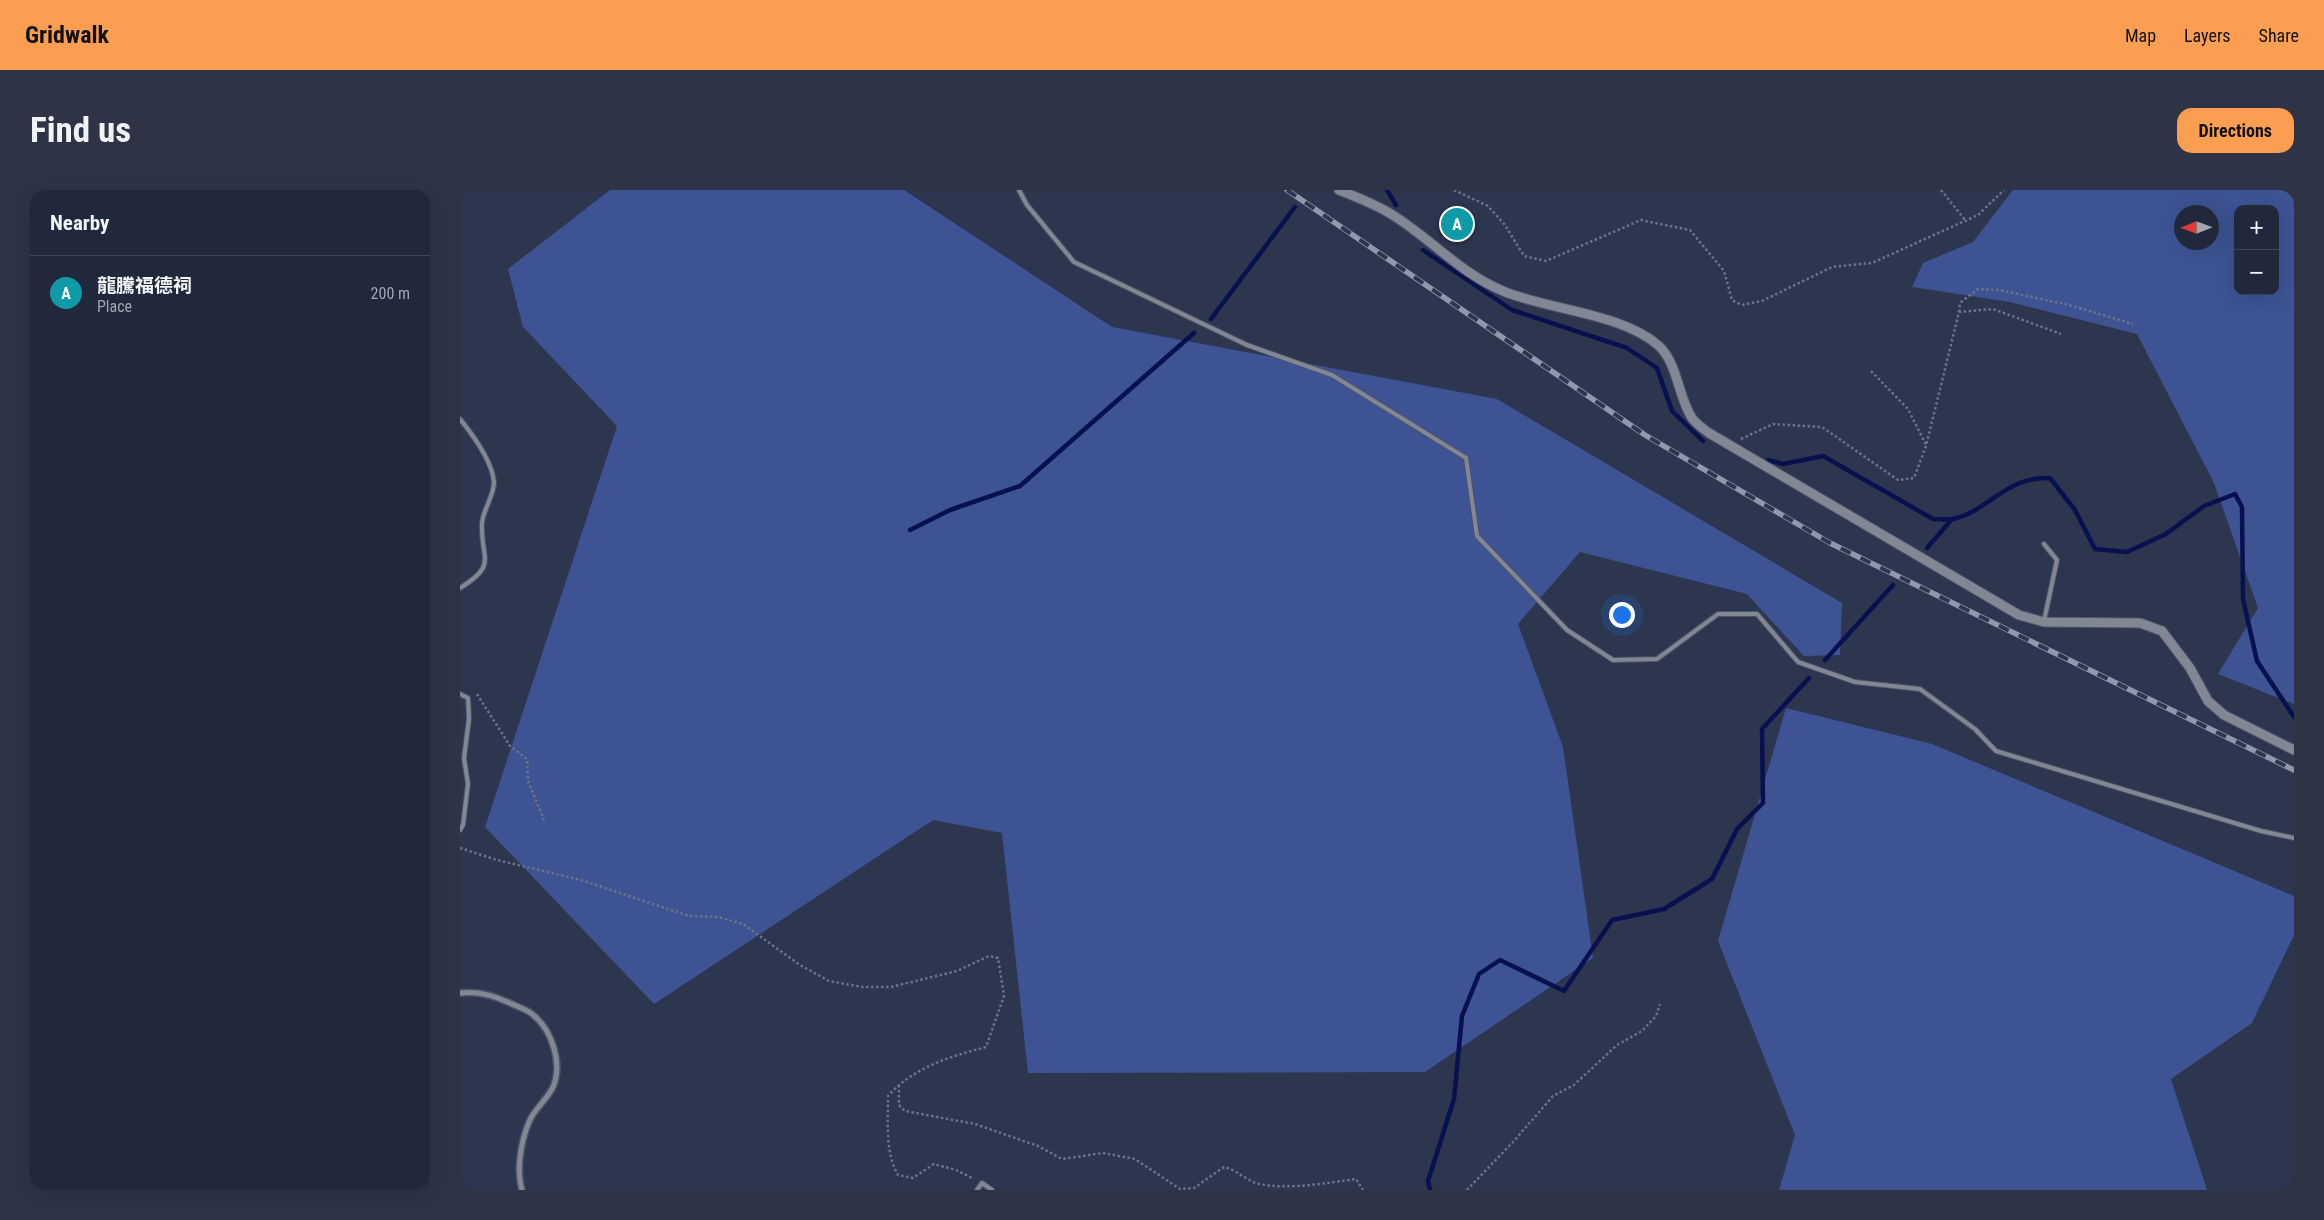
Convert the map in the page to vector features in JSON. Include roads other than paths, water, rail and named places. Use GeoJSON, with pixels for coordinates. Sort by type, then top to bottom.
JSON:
{"type":"FeatureCollection","features":[{"type":"Feature","properties":{"kind":"street"},"geometry":{"type":"LineString","coordinates":[[1339,190],[1358,197],[1391,214],[1471,273],[1503,291],[1608,320],[1644,335],[1660,347],[1670,365],[1692,418],[1709,433],[1728,446],[2019,615],[2044,622],[2140,623],[2162,631],[2190,668],[2208,701],[2224,715],[2294,750]]}},
{"type":"Feature","properties":{"kind":"street"},"geometry":{"type":"LineString","coordinates":[[460,992],[491,994],[532,1013],[546,1029],[554,1047],[557,1067],[553,1087],[529,1122],[520,1156],[522,1190]]}},
{"type":"Feature","properties":{"kind":"lane"},"geometry":{"type":"LineString","coordinates":[[1019,190],[1027,205],[1074,262],[1247,345],[1332,375],[1421,428],[1466,458],[1478,536],[1567,630],[1613,660],[1657,659],[1718,614],[1757,614],[1798,662],[1855,682],[1920,688],[1975,729],[1996,750],[2261,830],[2294,838]]}},
{"type":"Feature","properties":{"kind":"lane"},"geometry":{"type":"LineString","coordinates":[[460,418],[478,441],[494,483],[482,523],[486,550],[484,566],[475,578],[460,588]]}},
{"type":"Feature","properties":{"kind":"lane"},"geometry":{"type":"LineString","coordinates":[[2044,544],[2057,560],[2044,622]]}},
{"type":"Feature","properties":{"kind":"lane"},"geometry":{"type":"LineString","coordinates":[[460,694],[468,698],[469,719],[464,758],[468,784],[463,825],[460,830]]}},
{"type":"Feature","properties":{"kind":"lane"},"geometry":{"type":"LineString","coordinates":[[977,1190],[982,1183],[992,1190]]}},
{"type":"Feature","properties":{"kind":"waterway"},"geometry":{"type":"LineString","coordinates":[[1387,190],[1396,205]]}},
{"type":"Feature","properties":{"kind":"waterway"},"geometry":{"type":"LineString","coordinates":[[1211,319],[1295,207]]}},
{"type":"Feature","properties":{"kind":"waterway"},"geometry":{"type":"LineString","coordinates":[[1423,250],[1512,310],[1627,348],[1657,368],[1672,411],[1703,441]]}},
{"type":"Feature","properties":{"kind":"waterway"},"geometry":{"type":"LineString","coordinates":[[910,530],[950,510],[1020,486],[1194,333]]}},
{"type":"Feature","properties":{"kind":"waterway"},"geometry":{"type":"LineString","coordinates":[[1768,460],[1783,464],[1823,456],[1933,519],[1953,519],[1966,515],[2021,482],[2050,478],[2075,510],[2095,549],[2127,552],[2166,534],[2204,506],[2235,494],[2242,507],[2243,599],[2257,661],[2294,717]]}},
{"type":"Feature","properties":{"kind":"waterway"},"geometry":{"type":"LineString","coordinates":[[1927,548],[1952,519]]}},
{"type":"Feature","properties":{"kind":"waterway"},"geometry":{"type":"LineString","coordinates":[[1825,660],[1893,585]]}},
{"type":"Feature","properties":{"kind":"waterway"},"geometry":{"type":"LineString","coordinates":[[1430,1190],[1428,1181],[1454,1099],[1462,1016],[1479,974],[1500,960],[1564,991],[1612,920],[1664,909],[1712,879],[1737,829],[1763,803],[1762,729],[1809,678]]}},
{"type":"Feature","properties":{"kind":"railway"},"geometry":{"type":"LineString","coordinates":[[1287,190],[1645,435],[1830,543],[2294,770]]}},
{"type":"Feature","properties":{"kind":"place","name":"龍騰福德祠"},"geometry":{"type":"Point","coordinates":[1457,224]}}]}
